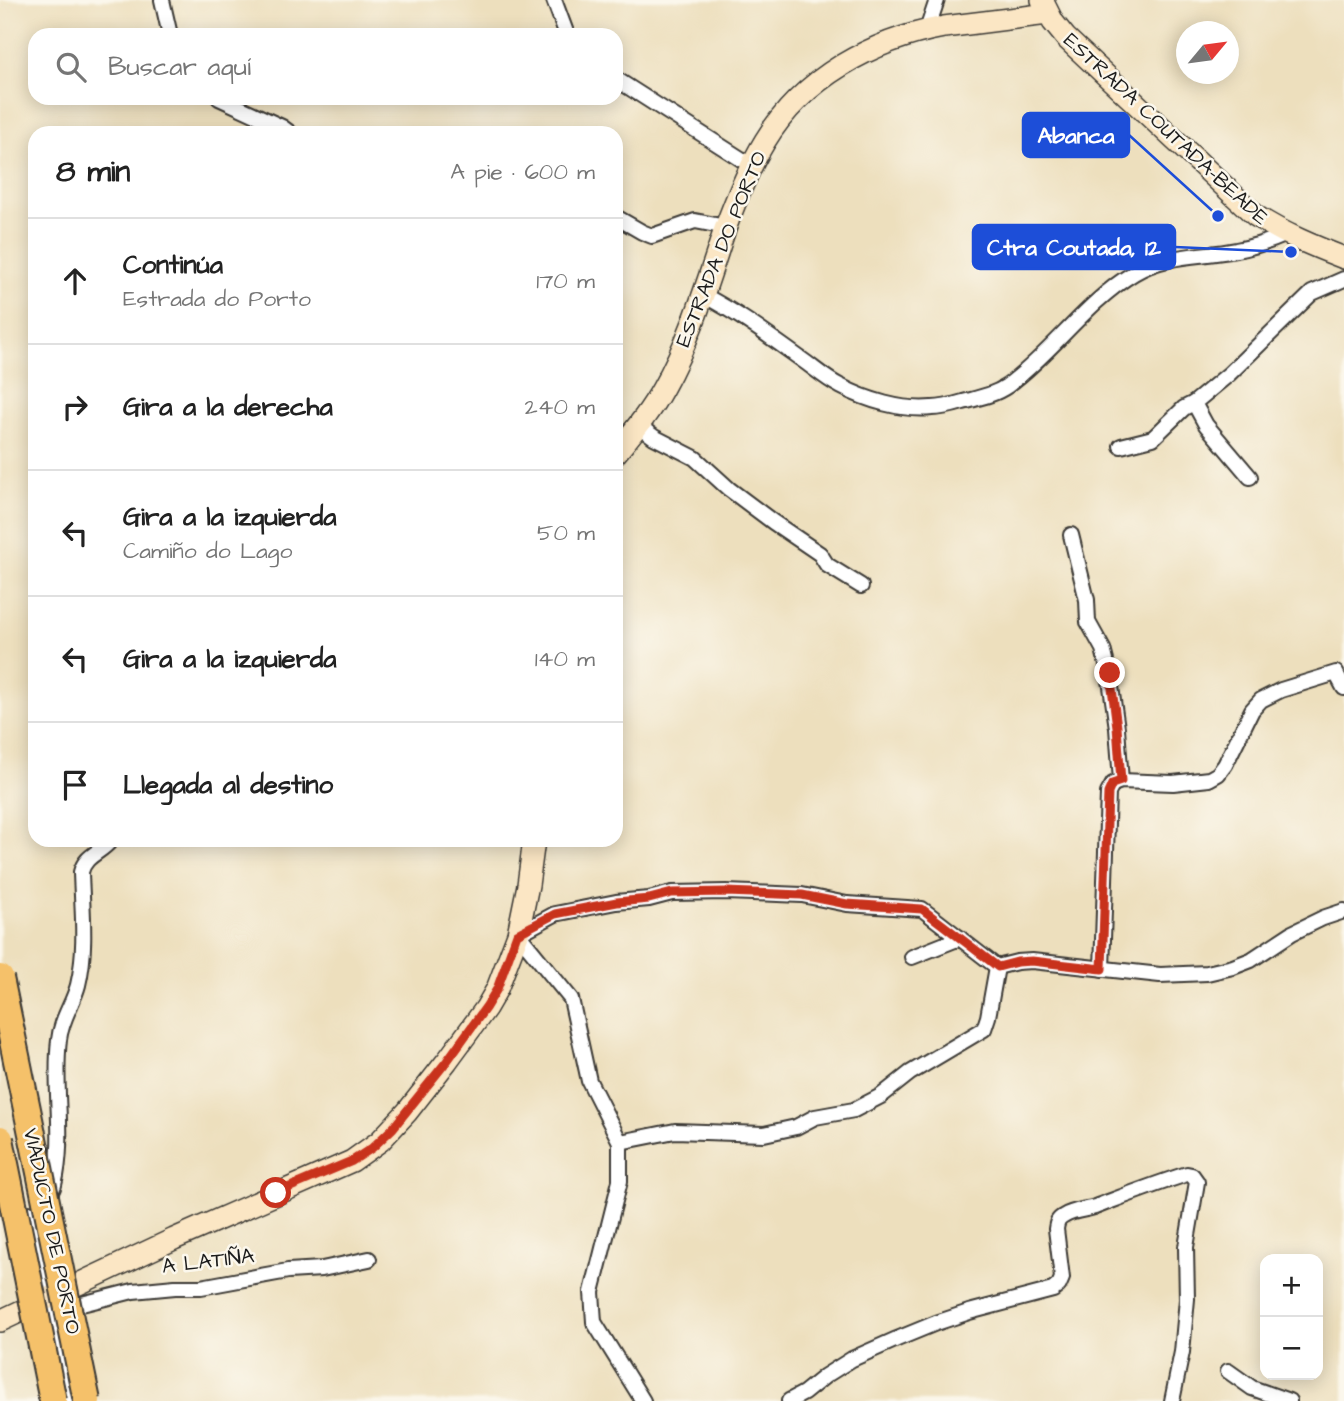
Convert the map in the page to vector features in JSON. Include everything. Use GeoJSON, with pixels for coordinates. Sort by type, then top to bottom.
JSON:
{"type":"FeatureCollection","features":[{"type":"Feature","properties":{"kind":"highway","name":"VIADUCTO DE PORTO"},"geometry":{"type":"LineString","coordinates":[[0,978],[87,1401]]}},
{"type":"Feature","properties":{"kind":"highway","name":"VIADUCTO DE PORTO"},"geometry":{"type":"LineString","coordinates":[[0,1139],[53,1401]]}},
{"type":"Feature","properties":{"kind":"street"},"geometry":{"type":"LineString","coordinates":[[162,0],[168,28]]}},
{"type":"Feature","properties":{"kind":"street"},"geometry":{"type":"LineString","coordinates":[[554,0],[564,28]]}},
{"type":"Feature","properties":{"kind":"street"},"geometry":{"type":"LineString","coordinates":[[927,30],[937,0]]}},
{"type":"Feature","properties":{"kind":"street","name":"ESTRADA DO PORTO"},"geometry":{"type":"LineString","coordinates":[[623,445],[639,426],[664,386],[703,295],[742,186],[764,142],[794,103],[835,69],[871,49],[927,30],[1045,7]]}},
{"type":"Feature","properties":{"kind":"street","name":"ESTRADA COUTADA-BEADE"},"geometry":{"type":"LineString","coordinates":[[1045,7],[1066,38],[1256,216],[1305,243],[1344,258]]}},
{"type":"Feature","properties":{"kind":"street"},"geometry":{"type":"LineString","coordinates":[[623,83],[752,166]]}},
{"type":"Feature","properties":{"kind":"street"},"geometry":{"type":"LineString","coordinates":[[234,105],[280,126]]}},
{"type":"Feature","properties":{"kind":"street"},"geometry":{"type":"LineString","coordinates":[[623,221],[652,236],[695,221],[726,228]]}},
{"type":"Feature","properties":{"kind":"street"},"geometry":{"type":"LineString","coordinates":[[703,295],[726,307],[839,386],[884,403],[931,409],[1001,390],[1044,356],[1097,302],[1135,272],[1168,259],[1237,250],[1287,234]]}},
{"type":"Feature","properties":{"kind":"street"},"geometry":{"type":"LineString","coordinates":[[1121,446],[1153,438],[1184,408],[1229,374],[1312,293],[1344,279]]}},
{"type":"Feature","properties":{"kind":"street"},"geometry":{"type":"LineString","coordinates":[[1194,403],[1206,425],[1250,478]]}},
{"type":"Feature","properties":{"kind":"street"},"geometry":{"type":"LineString","coordinates":[[639,426],[654,437],[695,458],[729,489],[820,554],[827,565],[861,586]]}},
{"type":"Feature","properties":{"kind":"street"},"geometry":{"type":"LineString","coordinates":[[1071,535],[1087,600],[1088,622],[1103,649],[1110,673],[1121,781]]}},
{"type":"Feature","properties":{"kind":"street"},"geometry":{"type":"LineString","coordinates":[[1102,969],[1108,793],[1112,784],[1121,781],[1173,783],[1209,779],[1218,775],[1225,765],[1252,710],[1261,700],[1282,690],[1336,673],[1344,688]]}},
{"type":"Feature","properties":{"kind":"street"},"geometry":{"type":"LineString","coordinates":[[35,1217],[53,1187],[60,1143],[57,1058],[64,1017],[77,987],[81,963],[81,872],[88,858],[106,847]]}},
{"type":"Feature","properties":{"kind":"street"},"geometry":{"type":"LineString","coordinates":[[0,1321],[52,1304],[197,1229],[345,1164],[372,1148],[407,1112],[447,1061],[486,1007],[501,979],[517,934],[533,847]]}},
{"type":"Feature","properties":{"kind":"street"},"geometry":{"type":"LineString","coordinates":[[517,934],[555,914],[672,893],[802,895],[847,904],[922,909],[998,967]]}},
{"type":"Feature","properties":{"kind":"street"},"geometry":{"type":"LineString","coordinates":[[998,967],[1032,961],[1160,975],[1207,974],[1251,960],[1292,933],[1344,911]]}},
{"type":"Feature","properties":{"kind":"street"},"geometry":{"type":"LineString","coordinates":[[517,934],[571,999],[589,1081],[620,1142],[620,1181],[592,1292],[593,1312],[594,1322],[643,1401]]}},
{"type":"Feature","properties":{"kind":"street"},"geometry":{"type":"LineString","coordinates":[[912,957],[960,938]]}},
{"type":"Feature","properties":{"kind":"street"},"geometry":{"type":"LineString","coordinates":[[620,1142],[675,1131],[764,1134],[796,1127],[816,1117],[854,1110],[881,1096],[910,1073],[984,1028],[998,967]]}},
{"type":"Feature","properties":{"kind":"street"},"geometry":{"type":"LineString","coordinates":[[789,1401],[852,1359],[897,1339],[969,1312],[1053,1290],[1062,1278],[1056,1229],[1060,1218],[1187,1174],[1192,1175],[1197,1182],[1186,1247],[1187,1299],[1182,1352],[1172,1401]]}},
{"type":"Feature","properties":{"kind":"street"},"geometry":{"type":"LineString","coordinates":[[0,1187],[35,1217],[70,1401]]}},
{"type":"Feature","properties":{"kind":"street","name":"A LATIÑA"},"geometry":{"type":"LineString","coordinates":[[52,1304],[133,1291],[201,1287],[289,1271],[322,1269],[369,1259]]}},
{"type":"Feature","properties":{"kind":"street"},"geometry":{"type":"LineString","coordinates":[[1228,1371],[1250,1395],[1289,1401]]}},
{"type":"Feature","properties":{"kind":"place","name":"Abanca"},"geometry":{"type":"Point","coordinates":[1218,216]}},
{"type":"Feature","properties":{"kind":"place","name":"Ctra Coutada, 12"},"geometry":{"type":"Point","coordinates":[1291,252]}},
{"type":"Feature","properties":{"kind":"route"},"geometry":{"type":"LineString","coordinates":[[276,1193],[352,1161],[380,1141],[407,1112],[486,1007],[497,989],[517,934],[555,914],[672,893],[802,895],[847,904],[922,909],[998,967],[1032,961],[1102,969],[1108,793],[1112,784],[1121,781],[1110,673]]}}]}
